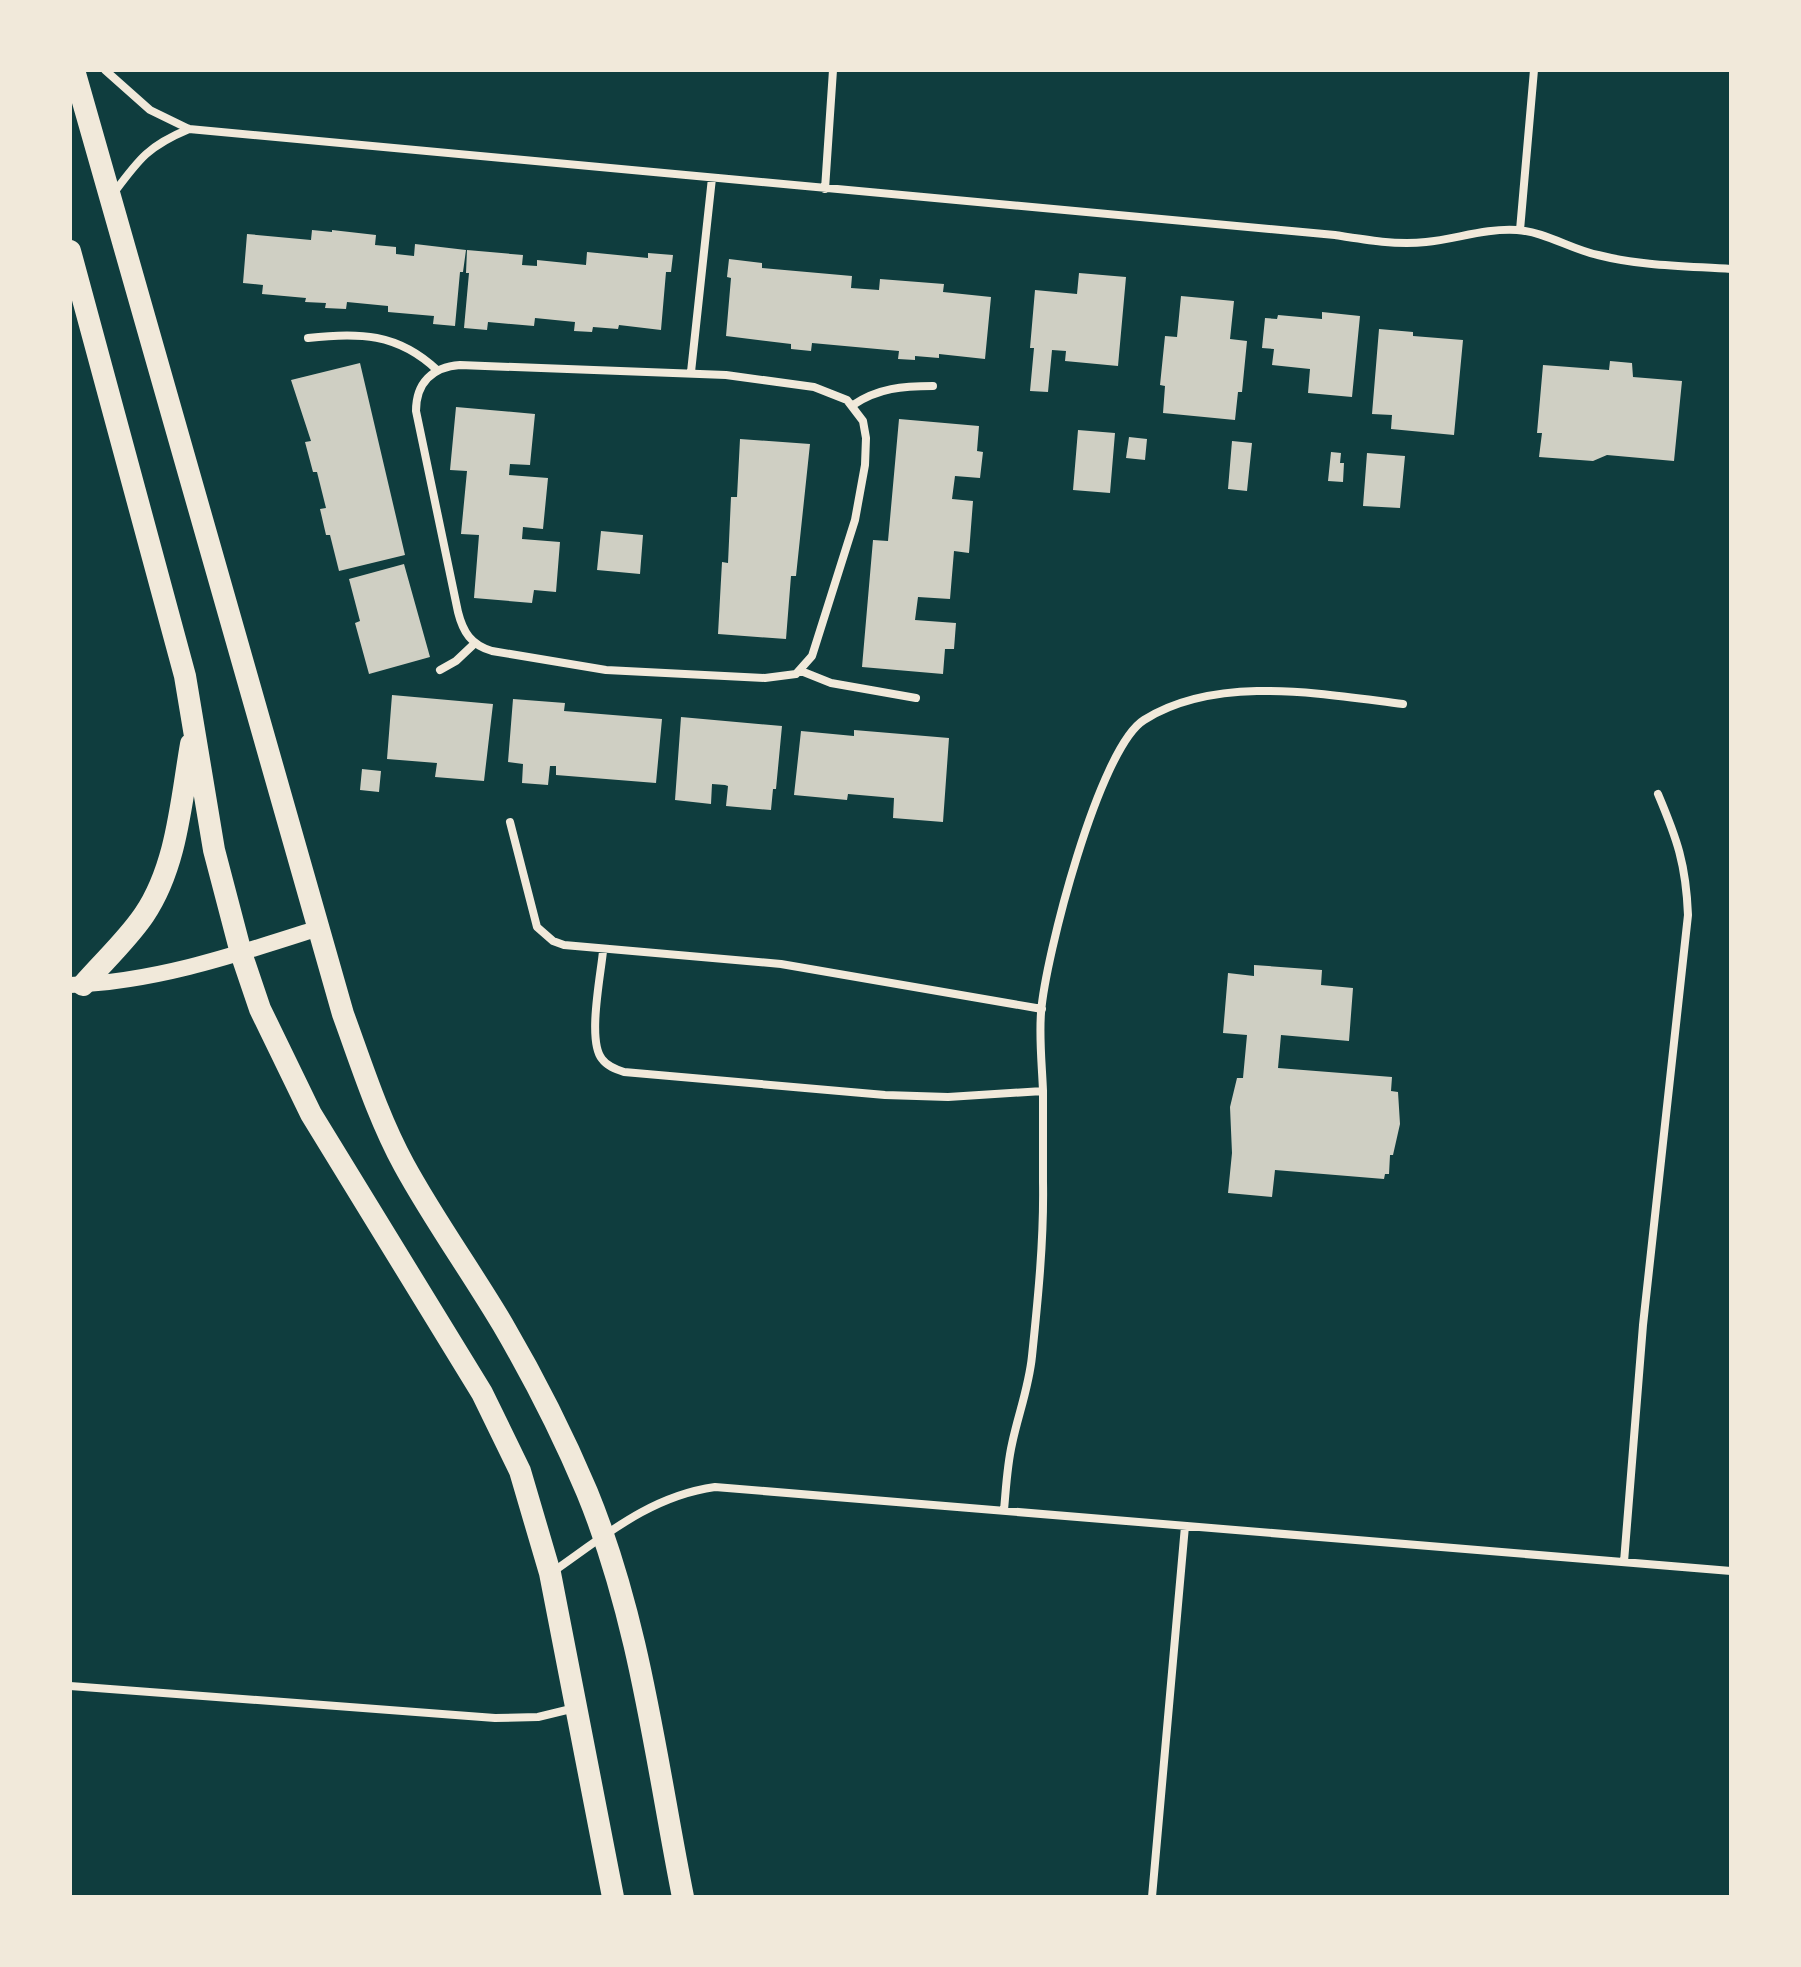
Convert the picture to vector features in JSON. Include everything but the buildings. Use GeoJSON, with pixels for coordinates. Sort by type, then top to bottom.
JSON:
{"type":"FeatureCollection","features":[{"type":"Feature","properties":{"kind":"highway"},"geometry":{"type":"LineString","coordinates":[[74,70],[343,1014],[382,1122],[538,1389],[604,1536],[628,1616],[641,1674],[683,1897]]}},
{"type":"Feature","properties":{"kind":"highway"},"geometry":{"type":"LineString","coordinates":[[70,251],[185,676],[214,850],[241,953],[260,1009],[311,1114],[474,1380],[520,1471],[550,1573],[613,1897]]}},
{"type":"Feature","properties":{"kind":"highway"},"geometry":{"type":"LineString","coordinates":[[77,985],[143,915],[161,883],[173,846],[194,728]]}},
{"type":"Feature","properties":{"kind":"main road"},"geometry":{"type":"LineString","coordinates":[[77,985],[138,979],[241,953],[319,928]]}},
{"type":"Feature","properties":{"kind":"street"},"geometry":{"type":"LineString","coordinates":[[105,70],[150,110],[189,129],[1335,235],[1390,243],[1429,242],[1484,232],[1520,230],[1548,236],[1594,255],[1618,260],[1731,269]]}},
{"type":"Feature","properties":{"kind":"street"},"geometry":{"type":"LineString","coordinates":[[825,189],[833,70]]}},
{"type":"Feature","properties":{"kind":"street"},"geometry":{"type":"LineString","coordinates":[[1520,230],[1534,70]]}},
{"type":"Feature","properties":{"kind":"street"},"geometry":{"type":"LineString","coordinates":[[110,198],[147,152],[161,140],[189,129]]}},
{"type":"Feature","properties":{"kind":"street"},"geometry":{"type":"LineString","coordinates":[[691,372],[712,178]]}},
{"type":"Feature","properties":{"kind":"street"},"geometry":{"type":"LineString","coordinates":[[308,338],[342,334],[375,337],[423,357],[437,370]]}},
{"type":"Feature","properties":{"kind":"street"},"geometry":{"type":"LineString","coordinates":[[470,365],[691,372],[814,387],[833,393],[853,405],[863,421],[866,438],[859,499],[812,656],[801,671],[786,677],[765,678],[617,671],[492,651],[474,644],[458,612],[416,417],[419,390],[437,370],[470,365]]}},
{"type":"Feature","properties":{"kind":"street"},"geometry":{"type":"LineString","coordinates":[[853,405],[868,395],[890,388],[933,386]]}},
{"type":"Feature","properties":{"kind":"street"},"geometry":{"type":"LineString","coordinates":[[440,670],[456,661],[474,644]]}},
{"type":"Feature","properties":{"kind":"street"},"geometry":{"type":"LineString","coordinates":[[801,671],[823,681],[916,698]]}},
{"type":"Feature","properties":{"kind":"street"},"geometry":{"type":"LineString","coordinates":[[1004,1510],[1011,1446],[1027,1391],[1032,1359],[1044,1187],[1042,1009],[1060,923],[1093,808],[1114,757],[1126,737],[1141,722],[1166,709],[1195,700],[1266,689],[1403,704]]}},
{"type":"Feature","properties":{"kind":"street"},"geometry":{"type":"LineString","coordinates":[[1624,1562],[1643,1325],[1688,915],[1681,852],[1658,794]]}},
{"type":"Feature","properties":{"kind":"street"},"geometry":{"type":"LineString","coordinates":[[510,822],[537,927],[553,941],[564,945],[603,951],[795,966],[1042,1009]]}},
{"type":"Feature","properties":{"kind":"street"},"geometry":{"type":"LineString","coordinates":[[603,951],[596,1028],[598,1052],[611,1067],[624,1072],[885,1095],[948,1097],[1043,1091]]}},
{"type":"Feature","properties":{"kind":"street"},"geometry":{"type":"LineString","coordinates":[[550,1573],[653,1504],[690,1490],[715,1487],[1731,1571]]}},
{"type":"Feature","properties":{"kind":"street"},"geometry":{"type":"LineString","coordinates":[[1152,1897],[1185,1526]]}},
{"type":"Feature","properties":{"kind":"street"},"geometry":{"type":"LineString","coordinates":[[70,1686],[495,1718],[538,1717],[577,1708]]}}]}
